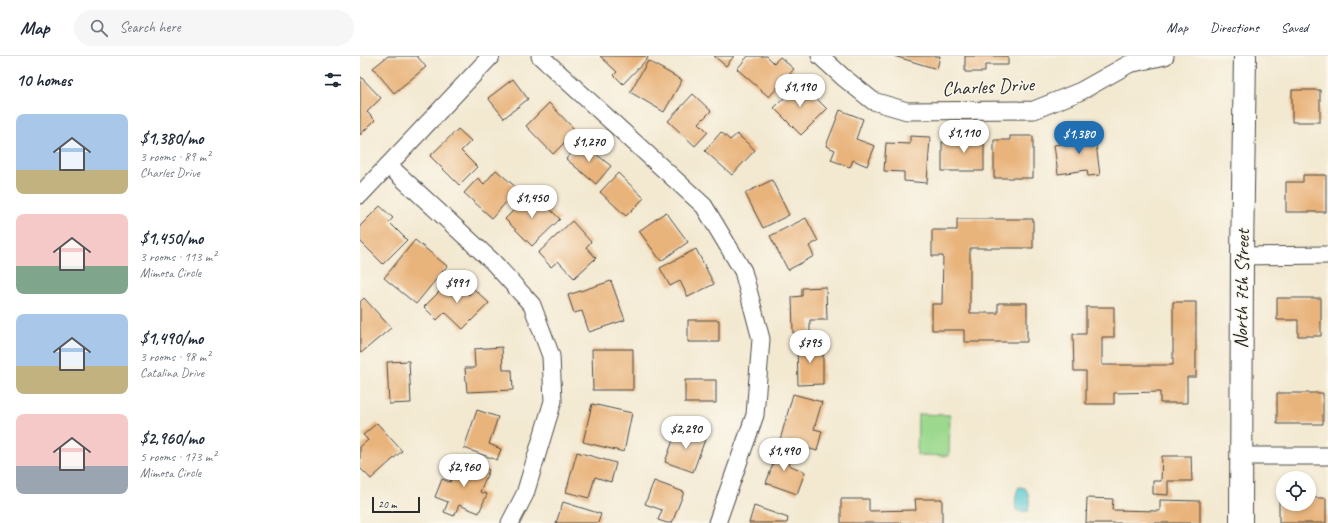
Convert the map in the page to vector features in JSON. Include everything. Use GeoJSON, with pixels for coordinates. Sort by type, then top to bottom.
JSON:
{"type":"FeatureCollection","features":[{"type":"Feature","properties":{"kind":"main road","name":"North 7th Street"},"geometry":{"type":"LineString","coordinates":[[1241,523],[1240,456],[1245,56]]}},
{"type":"Feature","properties":{"kind":"street"},"geometry":{"type":"LineString","coordinates":[[360,195],[491,56]]}},
{"type":"Feature","properties":{"kind":"street"},"geometry":{"type":"LineString","coordinates":[[540,56],[704,206],[743,271],[761,339],[755,415],[716,523]]}},
{"type":"Feature","properties":{"kind":"street","name":"Charles Drive"},"geometry":{"type":"LineString","coordinates":[[820,56],[873,101],[907,111],[1034,110],[1081,90],[1129,64],[1165,56]]}},
{"type":"Feature","properties":{"kind":"street"},"geometry":{"type":"LineString","coordinates":[[388,165],[493,262],[532,305],[551,356],[552,401],[525,494],[510,523]]}},
{"type":"Feature","properties":{"kind":"street"},"geometry":{"type":"LineString","coordinates":[[1242,256],[1328,255]]}},
{"type":"Feature","properties":{"kind":"street"},"geometry":{"type":"LineString","coordinates":[[1240,456],[1328,456]]}},
{"type":"Feature","properties":{"kind":"green space"},"geometry":{"type":"Polygon","coordinates":[[[918,414],[950,415],[949,456],[917,455],[918,414]]]}},
{"type":"Feature","properties":{"kind":"water"},"geometry":{"type":"Polygon","coordinates":[[[1019,487],[1025,488],[1028,493],[1028,511],[1020,512],[1016,510],[1015,504],[1019,487]]]}},
{"type":"Feature","properties":{"kind":"building"},"geometry":{"type":"Polygon","coordinates":[[[388,56],[417,56],[426,67],[394,93],[373,68],[388,56]]]}},
{"type":"Feature","properties":{"kind":"building"},"geometry":{"type":"Polygon","coordinates":[[[600,56],[647,56],[648,58],[623,84],[614,75],[617,72],[600,56]]]}},
{"type":"Feature","properties":{"kind":"building"},"geometry":{"type":"Polygon","coordinates":[[[714,56],[734,56],[726,66],[714,56]]]}},
{"type":"Feature","properties":{"kind":"building"},"geometry":{"type":"Polygon","coordinates":[[[748,56],[767,56],[774,63],[780,57],[794,69],[769,97],[737,69],[748,56]]]}},
{"type":"Feature","properties":{"kind":"building"},"geometry":{"type":"Polygon","coordinates":[[[894,56],[940,56],[937,69],[894,56]]]}},
{"type":"Feature","properties":{"kind":"building"},"geometry":{"type":"Polygon","coordinates":[[[965,56],[1008,56],[1008,65],[985,65],[985,72],[965,72],[965,56]]]}},
{"type":"Feature","properties":{"kind":"building"},"geometry":{"type":"Polygon","coordinates":[[[648,61],[682,80],[664,112],[630,92],[648,61]]]}},
{"type":"Feature","properties":{"kind":"building"},"geometry":{"type":"Polygon","coordinates":[[[360,76],[381,98],[367,112],[375,120],[360,135],[360,76]]]}},
{"type":"Feature","properties":{"kind":"building"},"geometry":{"type":"Polygon","coordinates":[[[513,79],[528,99],[504,118],[488,98],[513,79]]]}},
{"type":"Feature","properties":{"kind":"building"},"geometry":{"type":"Polygon","coordinates":[[[800,82],[827,109],[801,135],[774,108],[800,82]]]}},
{"type":"Feature","properties":{"kind":"building"},"geometry":{"type":"Polygon","coordinates":[[[1292,90],[1320,90],[1320,122],[1292,122],[1292,90]]]}},
{"type":"Feature","properties":{"kind":"building"},"geometry":{"type":"Polygon","coordinates":[[[693,94],[711,111],[699,123],[708,132],[695,146],[668,121],[693,94]]]}},
{"type":"Feature","properties":{"kind":"building"},"geometry":{"type":"Polygon","coordinates":[[[549,103],[576,131],[553,154],[526,126],[549,103]]]}},
{"type":"Feature","properties":{"kind":"building"},"geometry":{"type":"Polygon","coordinates":[[[840,110],[863,119],[856,139],[875,146],[867,166],[853,160],[850,167],[831,160],[835,150],[826,146],[840,110]]]}},
{"type":"Feature","properties":{"kind":"building"},"geometry":{"type":"Polygon","coordinates":[[[458,129],[471,141],[461,151],[477,167],[459,185],[430,156],[458,129]]]}},
{"type":"Feature","properties":{"kind":"building"},"geometry":{"type":"Polygon","coordinates":[[[1094,129],[1100,175],[1088,176],[1087,170],[1058,174],[1054,145],[1075,142],[1074,132],[1094,129]]]}},
{"type":"Feature","properties":{"kind":"building"},"geometry":{"type":"Polygon","coordinates":[[[721,132],[730,140],[737,134],[755,150],[732,175],[705,151],[721,132]]]}},
{"type":"Feature","properties":{"kind":"building"},"geometry":{"type":"Polygon","coordinates":[[[964,133],[984,134],[984,171],[942,171],[942,142],[964,142],[964,133]]]}},
{"type":"Feature","properties":{"kind":"building"},"geometry":{"type":"Polygon","coordinates":[[[910,136],[930,137],[927,183],[904,181],[904,172],[884,171],[886,143],[910,144],[910,136]]]}},
{"type":"Feature","properties":{"kind":"building"},"geometry":{"type":"Polygon","coordinates":[[[1010,136],[1033,136],[1033,178],[994,178],[994,140],[1010,140],[1010,136]]]}},
{"type":"Feature","properties":{"kind":"building"},"geometry":{"type":"Polygon","coordinates":[[[581,142],[611,166],[596,184],[566,159],[581,142]]]}},
{"type":"Feature","properties":{"kind":"building"},"geometry":{"type":"Polygon","coordinates":[[[496,170],[518,189],[492,218],[464,193],[478,178],[484,184],[496,170]]]}},
{"type":"Feature","properties":{"kind":"building"},"geometry":{"type":"Polygon","coordinates":[[[618,173],[644,198],[626,216],[600,192],[618,173]]]}},
{"type":"Feature","properties":{"kind":"building"},"geometry":{"type":"Polygon","coordinates":[[[1303,175],[1326,175],[1326,212],[1286,212],[1286,182],[1303,182],[1303,175]]]}},
{"type":"Feature","properties":{"kind":"building"},"geometry":{"type":"Polygon","coordinates":[[[772,180],[789,215],[763,228],[745,193],[772,180]]]}},
{"type":"Feature","properties":{"kind":"building"},"geometry":{"type":"Polygon","coordinates":[[[532,192],[560,219],[532,246],[505,219],[532,192]]]}},
{"type":"Feature","properties":{"kind":"building"},"geometry":{"type":"Polygon","coordinates":[[[380,206],[393,218],[389,222],[407,240],[383,264],[360,241],[360,226],[380,206]]]}},
{"type":"Feature","properties":{"kind":"building"},"geometry":{"type":"Polygon","coordinates":[[[666,212],[688,242],[661,261],[639,231],[666,212]]]}},
{"type":"Feature","properties":{"kind":"building"},"geometry":{"type":"Polygon","coordinates":[[[806,218],[818,241],[809,246],[814,256],[788,270],[770,236],[806,218]]]}},
{"type":"Feature","properties":{"kind":"building"},"geometry":{"type":"Polygon","coordinates":[[[957,219],[1033,219],[1033,248],[970,248],[970,313],[998,313],[998,303],[1027,303],[1027,342],[964,342],[964,330],[932,330],[932,304],[942,304],[943,256],[932,256],[932,230],[957,230],[957,219]]]}},
{"type":"Feature","properties":{"kind":"building"},"geometry":{"type":"Polygon","coordinates":[[[572,221],[591,242],[586,247],[596,258],[574,278],[558,261],[551,267],[538,253],[572,221]]]}},
{"type":"Feature","properties":{"kind":"building"},"geometry":{"type":"Polygon","coordinates":[[[415,240],[447,266],[416,304],[384,278],[415,240]]]}},
{"type":"Feature","properties":{"kind":"building"},"geometry":{"type":"Polygon","coordinates":[[[696,249],[714,284],[688,297],[680,281],[670,286],[660,268],[696,249]]]}},
{"type":"Feature","properties":{"kind":"building"},"geometry":{"type":"Polygon","coordinates":[[[452,279],[469,295],[474,289],[489,303],[463,329],[445,312],[437,320],[424,307],[452,279]]]}},
{"type":"Feature","properties":{"kind":"building"},"geometry":{"type":"Polygon","coordinates":[[[611,281],[625,320],[589,332],[582,311],[574,313],[568,295],[611,281]]]}},
{"type":"Feature","properties":{"kind":"building"},"geometry":{"type":"Polygon","coordinates":[[[826,287],[827,320],[810,320],[810,332],[793,333],[792,297],[802,296],[802,288],[826,287]]]}},
{"type":"Feature","properties":{"kind":"building"},"geometry":{"type":"Polygon","coordinates":[[[364,298],[391,328],[361,353],[360,302],[364,298]]]}},
{"type":"Feature","properties":{"kind":"building"},"geometry":{"type":"Polygon","coordinates":[[[1277,298],[1321,298],[1321,336],[1298,336],[1298,320],[1277,320],[1277,298]]]}},
{"type":"Feature","properties":{"kind":"building"},"geometry":{"type":"Polygon","coordinates":[[[1173,302],[1196,302],[1196,377],[1187,377],[1187,403],[1160,403],[1160,392],[1114,393],[1114,404],[1086,404],[1086,371],[1074,371],[1073,334],[1086,334],[1086,307],[1114,307],[1114,337],[1102,337],[1102,365],[1173,365],[1173,302]]]}},
{"type":"Feature","properties":{"kind":"building"},"geometry":{"type":"Polygon","coordinates":[[[688,320],[719,320],[719,342],[688,342],[688,320]]]}},
{"type":"Feature","properties":{"kind":"building"},"geometry":{"type":"Polygon","coordinates":[[[823,343],[823,384],[798,385],[797,344],[823,343]]]}},
{"type":"Feature","properties":{"kind":"building"},"geometry":{"type":"Polygon","coordinates":[[[502,347],[503,370],[512,370],[513,390],[467,392],[465,368],[475,368],[474,349],[502,347]]]}},
{"type":"Feature","properties":{"kind":"building"},"geometry":{"type":"Polygon","coordinates":[[[592,349],[633,349],[633,390],[593,390],[592,349]]]}},
{"type":"Feature","properties":{"kind":"building"},"geometry":{"type":"Polygon","coordinates":[[[409,361],[411,403],[389,404],[387,362],[409,361]]]}},
{"type":"Feature","properties":{"kind":"building"},"geometry":{"type":"Polygon","coordinates":[[[685,380],[716,380],[716,403],[685,403],[685,380]]]}},
{"type":"Feature","properties":{"kind":"building"},"geometry":{"type":"Polygon","coordinates":[[[1277,393],[1323,393],[1323,424],[1277,424],[1277,393]]]}},
{"type":"Feature","properties":{"kind":"building"},"geometry":{"type":"Polygon","coordinates":[[[793,394],[822,402],[814,429],[822,431],[817,451],[780,440],[793,394]]]}},
{"type":"Feature","properties":{"kind":"building"},"geometry":{"type":"Polygon","coordinates":[[[592,404],[632,413],[624,452],[583,442],[592,404]]]}},
{"type":"Feature","properties":{"kind":"building"},"geometry":{"type":"Polygon","coordinates":[[[477,410],[498,417],[489,444],[501,449],[497,460],[464,448],[477,410]]]}},
{"type":"Feature","properties":{"kind":"building"},"geometry":{"type":"Polygon","coordinates":[[[377,423],[402,451],[371,479],[360,468],[360,447],[368,440],[363,435],[377,423]]]}},
{"type":"Feature","properties":{"kind":"building"},"geometry":{"type":"Polygon","coordinates":[[[678,427],[706,437],[693,472],[665,462],[678,427]]]}},
{"type":"Feature","properties":{"kind":"building"},"geometry":{"type":"Polygon","coordinates":[[[774,448],[793,454],[789,465],[805,472],[797,494],[766,483],[773,464],[768,462],[774,448]]]}},
{"type":"Feature","properties":{"kind":"building"},"geometry":{"type":"Polygon","coordinates":[[[577,452],[616,463],[611,482],[595,477],[589,498],[566,492],[577,452]]]}},
{"type":"Feature","properties":{"kind":"building"},"geometry":{"type":"Polygon","coordinates":[[[1162,456],[1191,456],[1192,481],[1168,481],[1168,495],[1153,494],[1153,481],[1161,481],[1162,456]]]}},
{"type":"Feature","properties":{"kind":"building"},"geometry":{"type":"Polygon","coordinates":[[[459,459],[489,470],[480,492],[487,494],[479,513],[459,505],[454,516],[444,512],[448,502],[435,497],[442,479],[450,482],[459,459]]]}},
{"type":"Feature","properties":{"kind":"building"},"geometry":{"type":"Polygon","coordinates":[[[654,481],[684,492],[672,523],[658,520],[662,510],[645,504],[654,481]]]}},
{"type":"Feature","properties":{"kind":"building"},"geometry":{"type":"Polygon","coordinates":[[[1087,498],[1113,499],[1112,510],[1160,511],[1160,500],[1200,501],[1200,523],[1086,523],[1087,498]]]}},
{"type":"Feature","properties":{"kind":"building"},"geometry":{"type":"Polygon","coordinates":[[[1316,498],[1326,498],[1326,523],[1279,523],[1279,511],[1316,511],[1316,498]]]}},
{"type":"Feature","properties":{"kind":"building"},"geometry":{"type":"Polygon","coordinates":[[[841,499],[869,499],[869,511],[916,510],[915,499],[942,499],[942,523],[841,523],[841,499]]]}},
{"type":"Feature","properties":{"kind":"building"},"geometry":{"type":"Polygon","coordinates":[[[563,502],[601,514],[598,523],[556,523],[563,502]]]}},
{"type":"Feature","properties":{"kind":"building"},"geometry":{"type":"Polygon","coordinates":[[[754,506],[788,518],[787,523],[749,523],[754,506]]]}}]}
